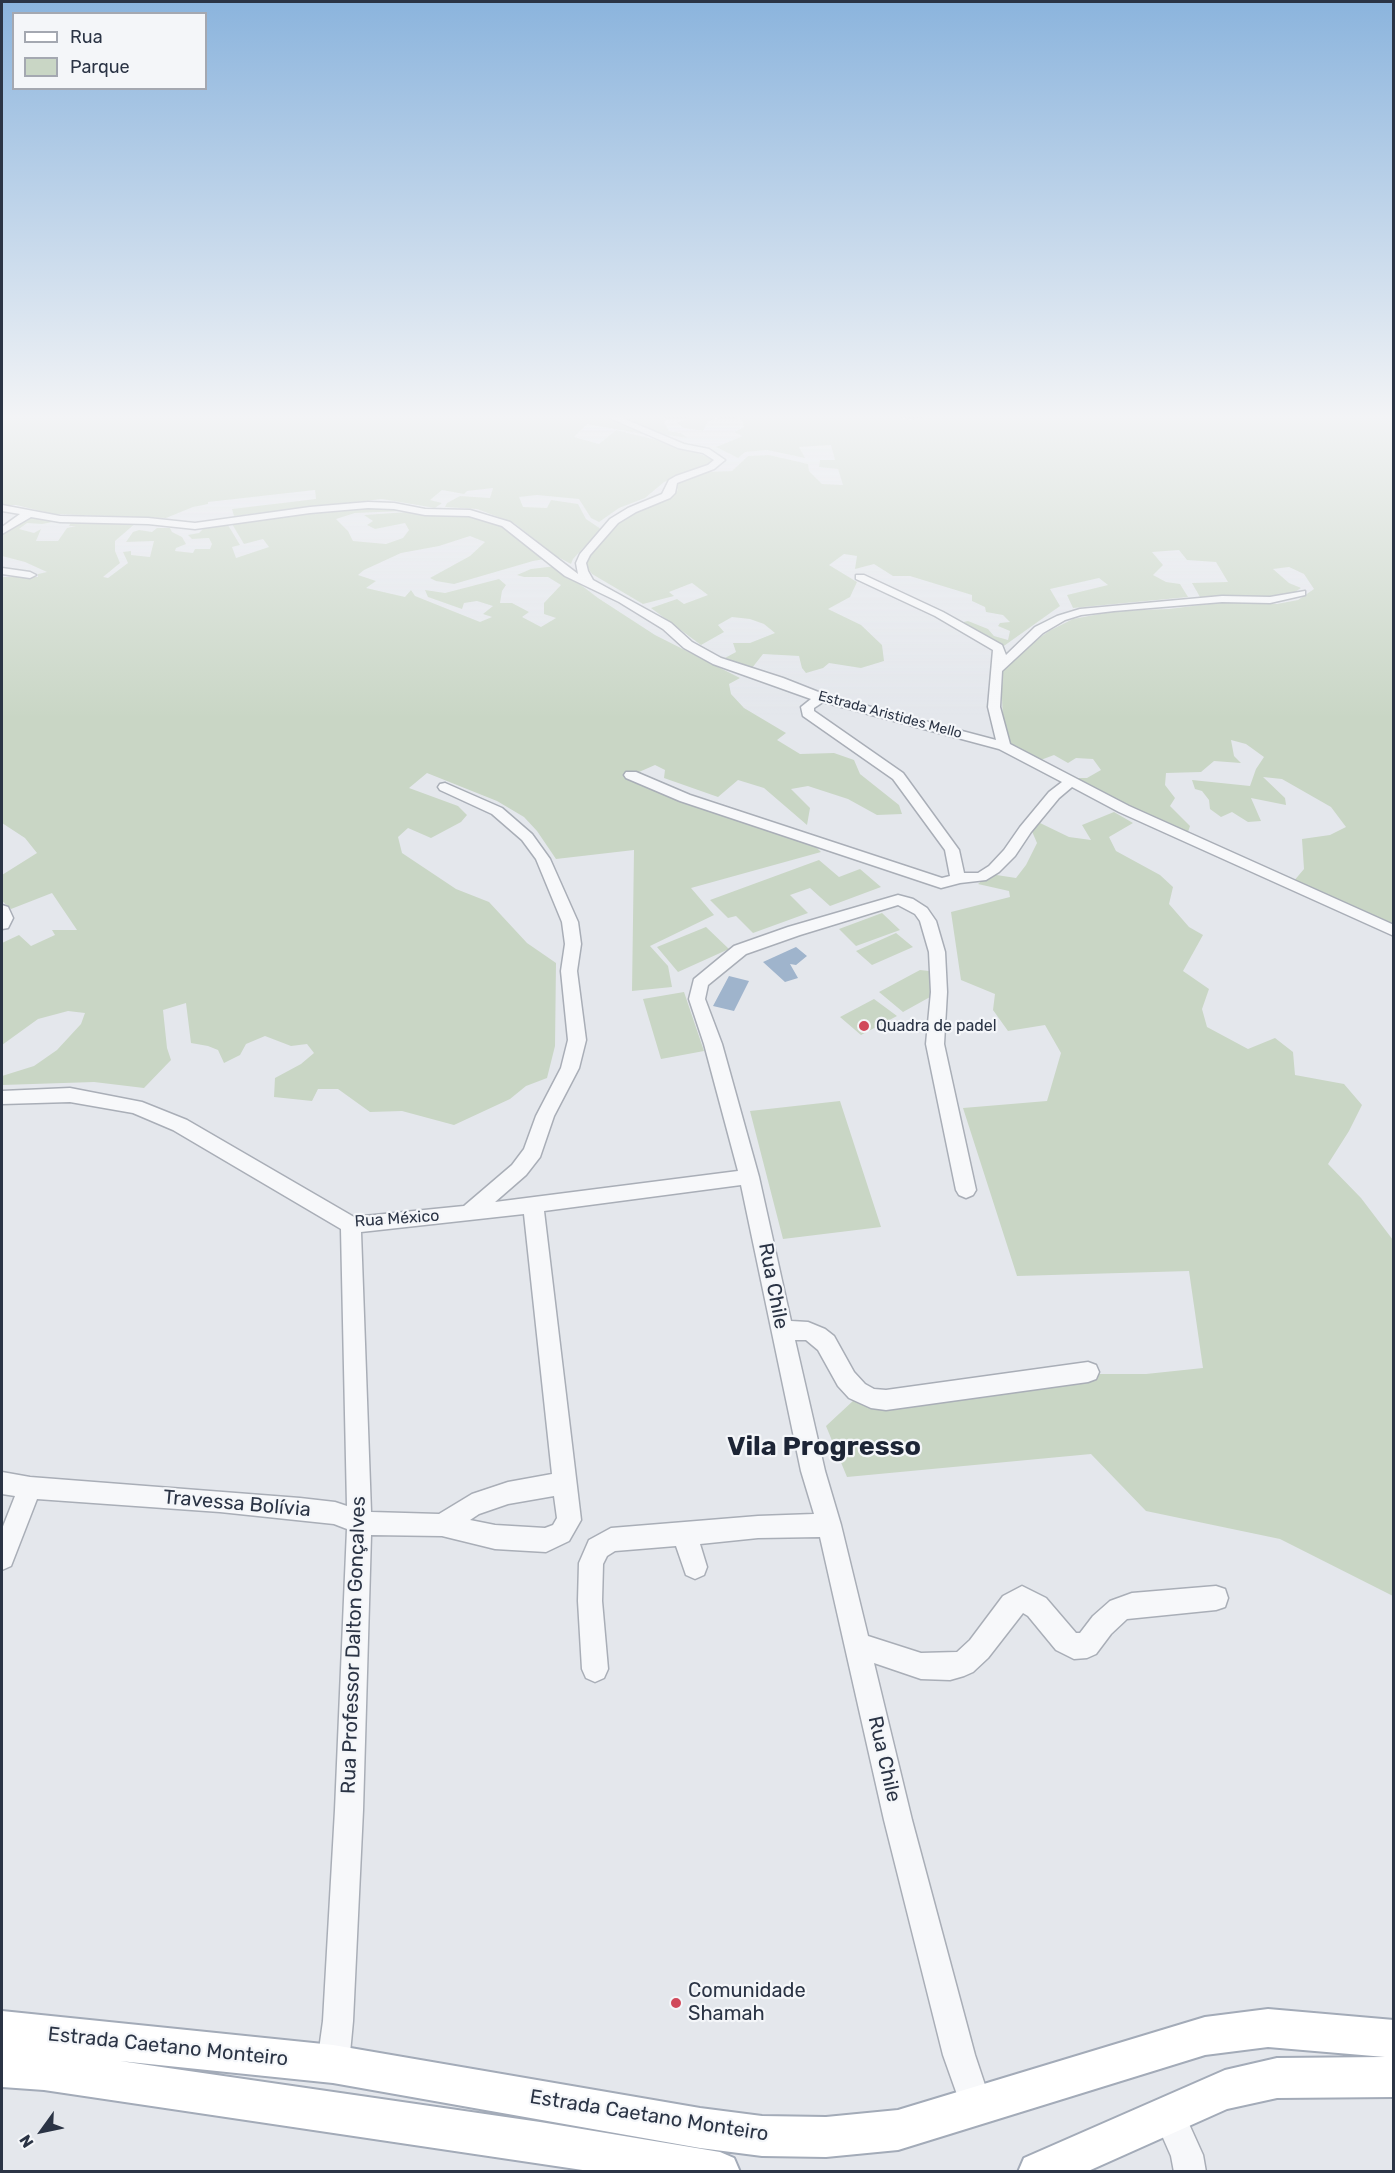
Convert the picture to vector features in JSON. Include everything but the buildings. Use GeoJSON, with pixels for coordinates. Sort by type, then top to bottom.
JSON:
{"type":"FeatureCollection","features":[{"type":"Feature","properties":{"kind":"main road","name":"Estrada Caetano Monteiro"},"geometry":{"type":"LineString","coordinates":[[2,2030],[333,2064],[700,2128],[762,2136],[826,2137],[898,2130],[1205,2037],[1268,2028],[1394,2039]]}},
{"type":"Feature","properties":{"kind":"main road","name":"Estrada Caetano Monteiro"},"geometry":{"type":"LineString","coordinates":[[2,2067],[44,2070],[540,2142],[720,2172]]}},
{"type":"Feature","properties":{"kind":"main road"},"geometry":{"type":"LineString","coordinates":[[1038,2172],[1225,2090],[1277,2079],[1394,2077]]}},
{"type":"Feature","properties":{"kind":"street"},"geometry":{"type":"LineString","coordinates":[[2,531],[24,516]]}},
{"type":"Feature","properties":{"kind":"street","name":"Estrada Aristides Mello"},"geometry":{"type":"LineString","coordinates":[[49,516],[70,520],[148,521],[195,526],[267,516]]}},
{"type":"Feature","properties":{"kind":"street","name":"Estrada Aristides Mello"},"geometry":{"type":"LineString","coordinates":[[481,516],[506,524],[522,534],[569,574],[623,600],[667,627],[700,653],[821,698],[1004,746],[1071,781],[1273,878],[1394,931]]}},
{"type":"Feature","properties":{"kind":"street"},"geometry":{"type":"LineString","coordinates":[[589,582],[582,571],[585,554],[614,521],[622,516]]}},
{"type":"Feature","properties":{"kind":"street"},"geometry":{"type":"LineString","coordinates":[[2,571],[30,575]]}},
{"type":"Feature","properties":{"kind":"street"},"geometry":{"type":"LineString","coordinates":[[860,577],[939,614],[998,648],[1000,652],[996,670],[994,707],[1004,746]]}},
{"type":"Feature","properties":{"kind":"street"},"geometry":{"type":"LineString","coordinates":[[996,670],[1039,630],[1060,618],[1080,612],[1190,601],[1270,600],[1301,593]]}},
{"type":"Feature","properties":{"kind":"street"},"geometry":{"type":"LineString","coordinates":[[821,698],[807,707],[808,712],[898,776],[911,797],[952,850],[956,873],[960,878]]}},
{"type":"Feature","properties":{"kind":"street"},"geometry":{"type":"LineString","coordinates":[[631,775],[685,798],[940,883],[960,878],[981,877],[994,869],[1010,853],[1025,830],[1054,795],[1071,781]]}},
{"type":"Feature","properties":{"kind":"street","name":"Travessa Bolívia"},"geometry":{"type":"LineString","coordinates":[[445,786],[497,811],[527,837],[543,859],[570,922],[573,944],[569,971],[577,1040],[570,1068],[545,1116],[533,1152],[519,1170],[469,1213]]}},
{"type":"Feature","properties":{"kind":"street","name":"Rua Chile"},"geometry":{"type":"LineString","coordinates":[[966,1190],[935,1044],[939,992],[938,952],[928,921],[921,911],[908,902],[898,900],[740,950],[700,983],[697,999],[713,1044],[764,1237],[781,1330],[813,1471],[829,1525],[901,1831],[959,2055],[976,2106]]}},
{"type":"Feature","properties":{"kind":"street"},"geometry":{"type":"LineString","coordinates":[[2,910],[5,918],[2,924]]}},
{"type":"Feature","properties":{"kind":"street","name":"Rua México"},"geometry":{"type":"LineString","coordinates":[[2,1097],[70,1095],[136,1107],[180,1125],[351,1225],[469,1213],[749,1177]]}},
{"type":"Feature","properties":{"kind":"street","name":"Travessa Bolívia"},"geometry":{"type":"LineString","coordinates":[[2,1483],[30,1488],[300,1509],[334,1513],[359,1523],[442,1525],[495,1537],[546,1540],[561,1533],[569,1520],[565,1483],[519,1170]]}},
{"type":"Feature","properties":{"kind":"street","name":"Rua Professor Dalton Gonçalves"},"geometry":{"type":"LineString","coordinates":[[333,2064],[338,2021],[346,1857],[359,1523],[351,1225]]}},
{"type":"Feature","properties":{"kind":"street"},"geometry":{"type":"LineString","coordinates":[[781,1330],[808,1331],[817,1335],[826,1343],[846,1379],[857,1391],[871,1398],[886,1400],[1088,1372]]}},
{"type":"Feature","properties":{"kind":"street"},"geometry":{"type":"LineString","coordinates":[[442,1525],[472,1505],[508,1493],[565,1483]]}},
{"type":"Feature","properties":{"kind":"street"},"geometry":{"type":"LineString","coordinates":[[2,1558],[30,1488]]}},
{"type":"Feature","properties":{"kind":"street"},"geometry":{"type":"LineString","coordinates":[[595,1669],[590,1601],[591,1563],[598,1548],[611,1540],[758,1527],[829,1525]]}},
{"type":"Feature","properties":{"kind":"street"},"geometry":{"type":"LineString","coordinates":[[685,1535],[695,1567]]}},
{"type":"Feature","properties":{"kind":"street"},"geometry":{"type":"LineString","coordinates":[[857,1645],[921,1666],[950,1667],[964,1662],[978,1649],[1012,1605],[1022,1598],[1037,1607],[1065,1641],[1074,1646],[1087,1645],[1102,1625],[1119,1610],[1132,1605],[1216,1598]]}},
{"type":"Feature","properties":{"kind":"street"},"geometry":{"type":"LineString","coordinates":[[1169,2115],[1187,2155],[1190,2172]]}},
{"type":"Feature","properties":{"kind":"green space"},"geometry":{"type":"Polygon","coordinates":[[[25,516],[34,516],[58,521],[42,524],[27,523],[19,529],[34,533],[41,529],[36,541],[58,541],[67,528],[76,526],[69,526],[71,522],[137,522],[115,541],[115,551],[120,563],[103,577],[108,578],[128,563],[123,552],[131,551],[131,555],[150,557],[154,541],[126,542],[133,532],[139,530],[152,532],[157,528],[170,528],[172,532],[182,537],[186,544],[176,548],[175,551],[193,553],[195,549],[210,549],[212,544],[209,538],[192,539],[188,535],[199,533],[204,528],[228,525],[240,545],[232,547],[236,558],[269,547],[263,539],[244,544],[232,524],[284,516],[344,516],[336,519],[348,531],[353,541],[386,544],[403,538],[409,530],[405,523],[375,529],[367,525],[373,521],[366,516],[472,516],[505,528],[550,558],[454,584],[430,578],[470,556],[485,542],[470,536],[439,546],[401,553],[358,575],[376,581],[366,588],[405,597],[411,590],[415,596],[480,622],[492,617],[483,614],[493,606],[477,601],[464,603],[462,609],[428,597],[425,590],[445,593],[499,579],[506,585],[502,591],[500,603],[512,603],[529,612],[522,617],[541,627],[556,618],[544,614],[544,603],[561,585],[548,577],[517,575],[531,569],[556,566],[598,598],[655,635],[740,678],[729,684],[731,694],[744,708],[786,733],[777,740],[800,754],[834,753],[854,760],[860,774],[899,805],[902,814],[877,815],[848,799],[808,786],[791,789],[810,808],[807,825],[764,788],[738,780],[718,797],[664,778],[665,770],[655,765],[639,772],[718,806],[760,817],[801,832],[821,852],[691,888],[714,915],[650,946],[668,966],[672,987],[632,991],[634,850],[556,859],[537,831],[524,817],[497,801],[427,773],[409,788],[458,806],[467,815],[461,822],[431,838],[408,828],[398,837],[402,853],[456,889],[489,902],[527,943],[556,963],[555,1046],[547,1078],[526,1086],[510,1099],[454,1125],[402,1111],[370,1112],[338,1089],[318,1089],[312,1101],[274,1097],[275,1078],[301,1064],[314,1053],[307,1044],[291,1046],[265,1036],[246,1044],[240,1055],[224,1063],[218,1050],[191,1043],[186,1003],[163,1010],[167,1048],[171,1060],[144,1088],[94,1082],[2,1085],[2,1076],[34,1066],[57,1050],[81,1024],[85,1013],[68,1011],[38,1019],[2,1045],[2,943],[19,935],[31,946],[55,935],[52,930],[77,930],[52,893],[11,909],[2,901],[2,875],[37,853],[25,838],[2,823],[2,577],[38,577],[38,574],[47,572],[25,562],[2,556],[2,531],[25,516]]]}},
{"type":"Feature","properties":{"kind":"green space"},"geometry":{"type":"Polygon","coordinates":[[[121,516],[170,516],[166,518],[121,516]]]}},
{"type":"Feature","properties":{"kind":"green space"},"geometry":{"type":"Polygon","coordinates":[[[497,516],[585,516],[601,529],[571,564],[556,556],[514,523],[497,516]]]}},
{"type":"Feature","properties":{"kind":"green space"},"geometry":{"type":"Polygon","coordinates":[[[590,516],[607,516],[599,522],[590,516]]]}},
{"type":"Feature","properties":{"kind":"green space"},"geometry":{"type":"Polygon","coordinates":[[[626,516],[1393,516],[1393,925],[1324,898],[1293,882],[1304,869],[1302,839],[1330,835],[1346,827],[1331,807],[1282,779],[1263,777],[1285,798],[1286,805],[1251,798],[1261,821],[1248,822],[1232,812],[1221,817],[1210,809],[1209,800],[1202,791],[1195,789],[1192,780],[1250,786],[1256,769],[1264,757],[1246,744],[1231,740],[1234,756],[1241,763],[1214,761],[1201,772],[1166,773],[1165,785],[1175,798],[1170,806],[1190,826],[1187,835],[1076,778],[1087,778],[1101,770],[1093,759],[1076,758],[1068,763],[1054,755],[1038,761],[1008,744],[1003,723],[1001,672],[1021,651],[1049,631],[1073,619],[1115,611],[1169,609],[1224,602],[1277,604],[1298,600],[1314,589],[1304,574],[1289,567],[1273,569],[1289,583],[1301,588],[1289,596],[1272,599],[1200,597],[1192,583],[1228,582],[1216,562],[1187,560],[1179,550],[1152,552],[1163,565],[1153,575],[1166,582],[1180,584],[1188,597],[1073,608],[1067,595],[1108,585],[1099,578],[1050,589],[1060,606],[1001,648],[959,623],[968,621],[988,629],[994,636],[1008,640],[1010,631],[998,626],[1000,623],[1010,622],[1003,615],[986,612],[985,607],[972,601],[972,595],[910,576],[893,576],[874,564],[855,569],[857,556],[844,554],[829,565],[857,582],[850,597],[828,609],[861,625],[882,645],[884,661],[861,668],[829,663],[823,668],[806,673],[799,656],[763,654],[752,668],[725,658],[736,652],[733,643],[750,643],[775,633],[764,624],[750,619],[732,617],[718,625],[724,632],[701,645],[651,608],[677,599],[684,604],[708,595],[692,583],[669,592],[674,596],[643,604],[592,574],[582,560],[607,531],[626,516]]]}},
{"type":"Feature","properties":{"kind":"green space"},"geometry":{"type":"Polygon","coordinates":[[[1114,812],[1133,823],[1109,837],[1116,851],[1160,875],[1173,887],[1169,904],[1189,927],[1203,935],[1183,971],[1209,989],[1202,1009],[1207,1027],[1248,1049],[1275,1038],[1293,1052],[1295,1075],[1344,1084],[1362,1105],[1328,1164],[1361,1198],[1393,1240],[1393,1596],[1280,1539],[1146,1511],[1091,1454],[847,1477],[826,1426],[854,1400],[1089,1374],[1146,1374],[1203,1368],[1189,1271],[1017,1276],[963,1108],[1047,1101],[1061,1053],[1045,1025],[1008,1031],[993,1010],[995,994],[961,980],[951,912],[1010,897],[1009,891],[978,884],[990,874],[1016,878],[1026,865],[1037,843],[1031,829],[1040,823],[1069,837],[1091,840],[1082,825],[1114,812]]]}},
{"type":"Feature","properties":{"kind":"green space"},"geometry":{"type":"Polygon","coordinates":[[[819,860],[839,877],[860,869],[881,887],[830,906],[810,888],[790,895],[808,913],[753,933],[736,916],[728,918],[710,900],[819,860]]]}},
{"type":"Feature","properties":{"kind":"green space"},"geometry":{"type":"Polygon","coordinates":[[[882,913],[900,930],[856,946],[839,929],[882,913]]]}},
{"type":"Feature","properties":{"kind":"green space"},"geometry":{"type":"Polygon","coordinates":[[[706,927],[729,949],[678,972],[657,947],[706,927]]]}},
{"type":"Feature","properties":{"kind":"green space"},"geometry":{"type":"Polygon","coordinates":[[[896,933],[913,947],[872,965],[856,951],[896,933]]]}},
{"type":"Feature","properties":{"kind":"green space"},"geometry":{"type":"Polygon","coordinates":[[[920,970],[929,971],[939,992],[903,1012],[879,992],[920,970]]]}},
{"type":"Feature","properties":{"kind":"green space"},"geometry":{"type":"Polygon","coordinates":[[[684,992],[704,1051],[661,1059],[643,999],[684,992]]]}},
{"type":"Feature","properties":{"kind":"green space","name":"Quadra de padel"},"geometry":{"type":"Polygon","coordinates":[[[874,999],[897,1016],[861,1035],[840,1017],[874,999]]]}},
{"type":"Feature","properties":{"kind":"green space"},"geometry":{"type":"Polygon","coordinates":[[[840,1101],[881,1227],[783,1239],[750,1111],[840,1101]]]}},
{"type":"Feature","properties":{"kind":"water"},"geometry":{"type":"Polygon","coordinates":[[[796,947],[807,956],[796,965],[790,964],[798,978],[785,982],[763,962],[796,947]]]}},
{"type":"Feature","properties":{"kind":"water"},"geometry":{"type":"Polygon","coordinates":[[[729,976],[749,981],[734,1011],[713,1006],[729,976]]]}},
{"type":"Feature","properties":{"kind":"place","name":"Quadra de padel"},"geometry":{"type":"Point","coordinates":[864,1026]}},
{"type":"Feature","properties":{"kind":"place","name":"Comunidade Shamah"},"geometry":{"type":"Point","coordinates":[676,2003]}},
{"type":"Feature","properties":{"kind":"district","name":"Vila Progresso"},"geometry":{"type":"Point","coordinates":[824,1447]}}]}
